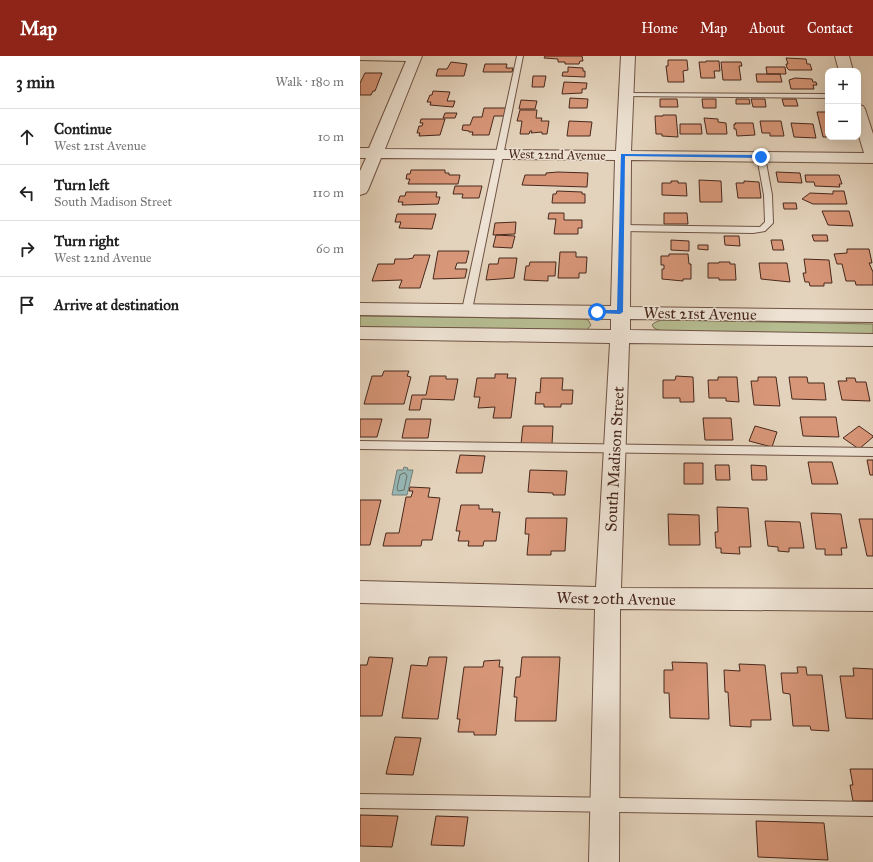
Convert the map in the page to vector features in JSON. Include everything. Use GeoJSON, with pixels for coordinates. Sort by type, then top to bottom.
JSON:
{"type":"FeatureCollection","features":[{"type":"Feature","properties":{"kind":"street"},"geometry":{"type":"LineString","coordinates":[[360,56],[415,56],[367,153],[360,190]]}},
{"type":"Feature","properties":{"kind":"street","name":"South Madison Street"},"geometry":{"type":"LineString","coordinates":[[604,862],[608,598],[620,337],[623,155],[628,56]]}},
{"type":"Feature","properties":{"kind":"street"},"geometry":{"type":"LineString","coordinates":[[842,56],[845,68]]}},
{"type":"Feature","properties":{"kind":"street"},"geometry":{"type":"LineString","coordinates":[[861,119],[873,158]]}},
{"type":"Feature","properties":{"kind":"street","name":"West 22nd Avenue"},"geometry":{"type":"LineString","coordinates":[[367,153],[873,158]]}},
{"type":"Feature","properties":{"kind":"street","name":"West 21st Avenue"},"geometry":{"type":"LineString","coordinates":[[360,309],[873,316]]}},
{"type":"Feature","properties":{"kind":"street","name":"West 21st Avenue"},"geometry":{"type":"LineString","coordinates":[[360,333],[873,340]]}},
{"type":"Feature","properties":{"kind":"street","name":"West 20th Avenue"},"geometry":{"type":"LineString","coordinates":[[360,592],[608,598],[873,600]]}},
{"type":"Feature","properties":{"kind":"lane"},"geometry":{"type":"LineString","coordinates":[[467,310],[520,56]]}},
{"type":"Feature","properties":{"kind":"lane"},"geometry":{"type":"LineString","coordinates":[[626,95],[825,96]]}},
{"type":"Feature","properties":{"kind":"lane"},"geometry":{"type":"LineString","coordinates":[[622,228],[762,229],[769,223],[770,214],[761,157]]}},
{"type":"Feature","properties":{"kind":"lane"},"geometry":{"type":"LineString","coordinates":[[360,445],[873,452]]}},
{"type":"Feature","properties":{"kind":"lane"},"geometry":{"type":"LineString","coordinates":[[360,801],[873,809]]}},
{"type":"Feature","properties":{"kind":"green space"},"geometry":{"type":"Polygon","coordinates":[[[360,316],[584,319],[588,320],[591,325],[587,330],[583,331],[360,327],[360,316]]]}},
{"type":"Feature","properties":{"kind":"green space"},"geometry":{"type":"Polygon","coordinates":[[[661,320],[873,324],[873,334],[661,331],[654,328],[652,325],[661,320]]]}},
{"type":"Feature","properties":{"kind":"water"},"geometry":{"type":"Polygon","coordinates":[[[404,467],[408,468],[407,470],[413,470],[407,495],[392,495],[397,470],[403,470],[404,467]]]}},
{"type":"Feature","properties":{"kind":"building"},"geometry":{"type":"Polygon","coordinates":[[[545,56],[582,56],[583,61],[580,61],[579,64],[565,64],[565,62],[558,62],[558,59],[544,58],[545,56]]]}},
{"type":"Feature","properties":{"kind":"building"},"geometry":{"type":"Polygon","coordinates":[[[786,58],[806,59],[807,64],[810,64],[812,70],[789,70],[786,64],[788,64],[786,58]]]}},
{"type":"Feature","properties":{"kind":"building"},"geometry":{"type":"Polygon","coordinates":[[[668,60],[687,60],[688,70],[683,71],[684,82],[668,82],[666,66],[668,66],[668,60]]]}},
{"type":"Feature","properties":{"kind":"building"},"geometry":{"type":"Polygon","coordinates":[[[719,61],[720,71],[714,71],[715,78],[701,78],[699,62],[719,61]]]}},
{"type":"Feature","properties":{"kind":"building"},"geometry":{"type":"Polygon","coordinates":[[[451,62],[467,64],[464,76],[436,76],[438,69],[447,69],[451,62]]]}},
{"type":"Feature","properties":{"kind":"building"},"geometry":{"type":"Polygon","coordinates":[[[721,62],[741,62],[742,66],[739,66],[741,80],[723,80],[721,62]]]}},
{"type":"Feature","properties":{"kind":"building"},"geometry":{"type":"Polygon","coordinates":[[[485,64],[507,64],[506,68],[513,68],[512,72],[483,72],[485,64]]]}},
{"type":"Feature","properties":{"kind":"building"},"geometry":{"type":"Polygon","coordinates":[[[568,67],[583,68],[583,71],[585,71],[585,77],[562,76],[563,72],[568,72],[568,67]]]}},
{"type":"Feature","properties":{"kind":"building"},"geometry":{"type":"Polygon","coordinates":[[[766,67],[785,67],[786,74],[767,74],[766,67]]]}},
{"type":"Feature","properties":{"kind":"building"},"geometry":{"type":"Polygon","coordinates":[[[365,73],[382,73],[375,91],[373,91],[371,95],[360,95],[360,83],[365,73]]]}},
{"type":"Feature","properties":{"kind":"building"},"geometry":{"type":"Polygon","coordinates":[[[756,74],[780,74],[782,82],[757,82],[756,74]]]}},
{"type":"Feature","properties":{"kind":"building"},"geometry":{"type":"Polygon","coordinates":[[[533,76],[546,76],[544,87],[532,87],[533,76]]]}},
{"type":"Feature","properties":{"kind":"building"},"geometry":{"type":"Polygon","coordinates":[[[795,78],[812,79],[817,85],[813,85],[814,89],[791,89],[789,80],[795,78]]]}},
{"type":"Feature","properties":{"kind":"building"},"geometry":{"type":"Polygon","coordinates":[[[564,82],[587,83],[586,89],[582,89],[582,93],[562,94],[564,82]]]}},
{"type":"Feature","properties":{"kind":"building"},"geometry":{"type":"Polygon","coordinates":[[[433,91],[450,92],[447,101],[455,101],[453,107],[430,105],[431,102],[427,102],[433,91]]]}},
{"type":"Feature","properties":{"kind":"building"},"geometry":{"type":"Polygon","coordinates":[[[570,98],[588,99],[587,108],[569,108],[570,98]]]}},
{"type":"Feature","properties":{"kind":"building"},"geometry":{"type":"Polygon","coordinates":[[[660,99],[677,99],[678,107],[660,107],[660,99]]]}},
{"type":"Feature","properties":{"kind":"building"},"geometry":{"type":"Polygon","coordinates":[[[702,99],[716,99],[716,108],[703,108],[702,99]]]}},
{"type":"Feature","properties":{"kind":"building"},"geometry":{"type":"Polygon","coordinates":[[[736,99],[749,99],[750,104],[736,104],[736,99]]]}},
{"type":"Feature","properties":{"kind":"building"},"geometry":{"type":"Polygon","coordinates":[[[751,99],[765,99],[766,107],[753,107],[751,99]]]}},
{"type":"Feature","properties":{"kind":"building"},"geometry":{"type":"Polygon","coordinates":[[[782,99],[796,99],[798,106],[784,106],[782,99]]]}},
{"type":"Feature","properties":{"kind":"building"},"geometry":{"type":"Polygon","coordinates":[[[521,100],[537,101],[535,109],[519,109],[521,100]]]}},
{"type":"Feature","properties":{"kind":"building"},"geometry":{"type":"Polygon","coordinates":[[[484,108],[506,108],[504,116],[494,116],[489,135],[472,135],[473,132],[462,130],[463,125],[470,125],[473,117],[482,117],[484,108]]]}},
{"type":"Feature","properties":{"kind":"building"},"geometry":{"type":"Polygon","coordinates":[[[520,110],[537,110],[536,118],[542,118],[541,121],[549,121],[547,134],[542,134],[542,132],[531,133],[532,131],[530,131],[529,134],[520,134],[522,121],[517,121],[520,110]]]}},
{"type":"Feature","properties":{"kind":"building"},"geometry":{"type":"Polygon","coordinates":[[[817,112],[825,112],[825,137],[823,137],[817,112]]]}},
{"type":"Feature","properties":{"kind":"building"},"geometry":{"type":"Polygon","coordinates":[[[445,113],[457,113],[455,118],[443,118],[445,113]]]}},
{"type":"Feature","properties":{"kind":"building"},"geometry":{"type":"Polygon","coordinates":[[[676,115],[678,137],[656,134],[655,116],[676,115]]]}},
{"type":"Feature","properties":{"kind":"building"},"geometry":{"type":"Polygon","coordinates":[[[704,118],[718,119],[718,122],[726,123],[727,134],[707,134],[704,118]]]}},
{"type":"Feature","properties":{"kind":"building"},"geometry":{"type":"Polygon","coordinates":[[[421,119],[445,119],[440,135],[419,136],[420,133],[417,133],[419,126],[422,126],[423,123],[420,123],[421,119]]]}},
{"type":"Feature","properties":{"kind":"building"},"geometry":{"type":"Polygon","coordinates":[[[569,121],[592,122],[590,136],[567,136],[569,121]]]}},
{"type":"Feature","properties":{"kind":"building"},"geometry":{"type":"Polygon","coordinates":[[[760,121],[781,121],[784,136],[770,136],[770,133],[762,133],[760,121]]]}},
{"type":"Feature","properties":{"kind":"building"},"geometry":{"type":"Polygon","coordinates":[[[735,123],[753,123],[755,135],[737,136],[736,129],[734,129],[735,123]]]}},
{"type":"Feature","properties":{"kind":"building"},"geometry":{"type":"Polygon","coordinates":[[[791,123],[813,124],[816,138],[794,137],[791,123]]]}},
{"type":"Feature","properties":{"kind":"building"},"geometry":{"type":"Polygon","coordinates":[[[680,124],[701,124],[702,134],[680,134],[680,124]]]}},
{"type":"Feature","properties":{"kind":"building"},"geometry":{"type":"Polygon","coordinates":[[[411,170],[445,170],[445,173],[449,173],[449,175],[460,175],[458,184],[408,184],[410,179],[406,179],[407,174],[410,174],[411,170]]]}},
{"type":"Feature","properties":{"kind":"building"},"geometry":{"type":"Polygon","coordinates":[[[776,172],[800,173],[802,183],[778,182],[776,172]]]}},
{"type":"Feature","properties":{"kind":"building"},"geometry":{"type":"Polygon","coordinates":[[[546,173],[588,173],[587,187],[522,185],[525,175],[546,175],[546,173]]]}},
{"type":"Feature","properties":{"kind":"building"},"geometry":{"type":"Polygon","coordinates":[[[805,175],[839,175],[842,184],[839,184],[840,187],[815,186],[814,182],[806,182],[805,175]]]}},
{"type":"Feature","properties":{"kind":"building"},"geometry":{"type":"Polygon","coordinates":[[[699,180],[721,181],[722,202],[700,202],[699,180]]]}},
{"type":"Feature","properties":{"kind":"building"},"geometry":{"type":"Polygon","coordinates":[[[671,181],[686,183],[687,196],[662,195],[662,183],[671,183],[671,181]]]}},
{"type":"Feature","properties":{"kind":"building"},"geometry":{"type":"Polygon","coordinates":[[[744,181],[759,182],[761,198],[738,198],[736,183],[744,183],[744,181]]]}},
{"type":"Feature","properties":{"kind":"building"},"geometry":{"type":"Polygon","coordinates":[[[455,186],[482,186],[479,198],[462,198],[463,194],[453,194],[455,186]]]}},
{"type":"Feature","properties":{"kind":"building"},"geometry":{"type":"Polygon","coordinates":[[[557,191],[582,192],[582,194],[585,194],[585,203],[552,203],[553,194],[556,194],[557,191]]]}},
{"type":"Feature","properties":{"kind":"building"},"geometry":{"type":"Polygon","coordinates":[[[833,191],[844,191],[847,204],[813,204],[802,199],[810,193],[833,194],[833,191]]]}},
{"type":"Feature","properties":{"kind":"building"},"geometry":{"type":"Polygon","coordinates":[[[406,192],[437,192],[436,197],[440,197],[438,204],[402,205],[403,202],[398,202],[400,196],[405,196],[406,192]]]}},
{"type":"Feature","properties":{"kind":"building"},"geometry":{"type":"Polygon","coordinates":[[[783,203],[796,203],[797,209],[784,209],[783,203]]]}},
{"type":"Feature","properties":{"kind":"building"},"geometry":{"type":"Polygon","coordinates":[[[822,211],[849,211],[853,226],[828,225],[822,211]]]}},
{"type":"Feature","properties":{"kind":"building"},"geometry":{"type":"Polygon","coordinates":[[[549,213],[564,213],[564,220],[582,220],[582,228],[578,228],[578,234],[554,234],[556,219],[548,219],[549,213]]]}},
{"type":"Feature","properties":{"kind":"building"},"geometry":{"type":"Polygon","coordinates":[[[664,213],[687,213],[688,224],[664,224],[664,213]]]}},
{"type":"Feature","properties":{"kind":"building"},"geometry":{"type":"Polygon","coordinates":[[[397,214],[436,214],[432,229],[399,228],[401,222],[395,222],[397,214]]]}},
{"type":"Feature","properties":{"kind":"building"},"geometry":{"type":"Polygon","coordinates":[[[516,222],[515,234],[493,235],[495,223],[516,222]]]}},
{"type":"Feature","properties":{"kind":"building"},"geometry":{"type":"Polygon","coordinates":[[[496,235],[515,236],[512,248],[493,247],[496,235]]]}},
{"type":"Feature","properties":{"kind":"building"},"geometry":{"type":"Polygon","coordinates":[[[812,235],[827,235],[828,241],[814,241],[812,235]]]}},
{"type":"Feature","properties":{"kind":"building"},"geometry":{"type":"Polygon","coordinates":[[[724,236],[739,236],[740,246],[725,245],[724,236]]]}},
{"type":"Feature","properties":{"kind":"building"},"geometry":{"type":"Polygon","coordinates":[[[671,240],[689,241],[689,251],[671,250],[671,240]]]}},
{"type":"Feature","properties":{"kind":"building"},"geometry":{"type":"Polygon","coordinates":[[[771,240],[782,240],[784,250],[773,250],[771,240]]]}},
{"type":"Feature","properties":{"kind":"building"},"geometry":{"type":"Polygon","coordinates":[[[698,245],[708,245],[708,250],[698,249],[698,245]]]}},
{"type":"Feature","properties":{"kind":"building"},"geometry":{"type":"Polygon","coordinates":[[[847,249],[869,249],[872,263],[869,263],[873,272],[873,285],[856,285],[855,281],[846,281],[842,264],[837,264],[834,254],[847,253],[847,249]]]}},
{"type":"Feature","properties":{"kind":"building"},"geometry":{"type":"Polygon","coordinates":[[[438,251],[469,251],[466,263],[457,263],[455,269],[467,269],[465,278],[433,279],[438,251]]]}},
{"type":"Feature","properties":{"kind":"building"},"geometry":{"type":"Polygon","coordinates":[[[560,252],[576,252],[576,257],[587,257],[586,273],[579,273],[579,278],[558,278],[560,252]]]}},
{"type":"Feature","properties":{"kind":"building"},"geometry":{"type":"Polygon","coordinates":[[[669,254],[688,254],[689,264],[691,264],[691,279],[683,279],[683,281],[662,279],[662,269],[664,269],[664,265],[661,265],[661,256],[669,256],[669,254]]]}},
{"type":"Feature","properties":{"kind":"building"},"geometry":{"type":"Polygon","coordinates":[[[414,255],[430,255],[420,288],[399,288],[402,280],[372,281],[378,264],[394,264],[395,259],[413,258],[414,255]]]}},
{"type":"Feature","properties":{"kind":"building"},"geometry":{"type":"Polygon","coordinates":[[[499,258],[517,258],[514,278],[486,280],[489,264],[498,264],[499,258]]]}},
{"type":"Feature","properties":{"kind":"building"},"geometry":{"type":"Polygon","coordinates":[[[804,259],[829,260],[832,283],[824,283],[824,286],[810,286],[809,282],[805,282],[803,273],[806,273],[804,259]]]}},
{"type":"Feature","properties":{"kind":"building"},"geometry":{"type":"Polygon","coordinates":[[[530,262],[556,262],[555,276],[548,276],[548,281],[524,280],[526,266],[529,266],[530,262]]]}},
{"type":"Feature","properties":{"kind":"building"},"geometry":{"type":"Polygon","coordinates":[[[730,262],[730,264],[735,264],[736,280],[719,280],[719,278],[708,278],[708,263],[730,262]]]}},
{"type":"Feature","properties":{"kind":"building"},"geometry":{"type":"Polygon","coordinates":[[[759,263],[787,263],[790,282],[761,279],[759,263]]]}},
{"type":"Feature","properties":{"kind":"building"},"geometry":{"type":"Polygon","coordinates":[[[384,371],[409,371],[407,376],[411,377],[404,404],[364,404],[372,376],[382,376],[384,371]]]}},
{"type":"Feature","properties":{"kind":"building"},"geometry":{"type":"Polygon","coordinates":[[[495,374],[508,374],[507,378],[516,378],[511,418],[493,418],[495,407],[478,408],[480,397],[474,397],[477,378],[495,378],[495,374]]]}},
{"type":"Feature","properties":{"kind":"building"},"geometry":{"type":"Polygon","coordinates":[[[430,376],[446,376],[446,379],[458,379],[454,400],[422,399],[420,410],[409,410],[412,395],[426,395],[430,376]]]}},
{"type":"Feature","properties":{"kind":"building"},"geometry":{"type":"Polygon","coordinates":[[[676,376],[693,377],[694,402],[680,402],[680,398],[663,398],[663,380],[675,380],[676,376]]]}},
{"type":"Feature","properties":{"kind":"building"},"geometry":{"type":"Polygon","coordinates":[[[718,377],[737,377],[739,402],[726,401],[726,398],[709,398],[708,380],[718,380],[718,377]]]}},
{"type":"Feature","properties":{"kind":"building"},"geometry":{"type":"Polygon","coordinates":[[[758,377],[776,377],[780,406],[754,405],[751,381],[758,381],[758,377]]]}},
{"type":"Feature","properties":{"kind":"building"},"geometry":{"type":"Polygon","coordinates":[[[789,377],[807,377],[808,383],[824,383],[826,400],[792,399],[789,377]]]}},
{"type":"Feature","properties":{"kind":"building"},"geometry":{"type":"Polygon","coordinates":[[[541,378],[563,378],[562,390],[573,390],[572,404],[561,404],[561,407],[544,407],[544,404],[535,404],[536,392],[540,393],[541,378]]]}},
{"type":"Feature","properties":{"kind":"building"},"geometry":{"type":"Polygon","coordinates":[[[846,378],[855,378],[856,382],[866,382],[870,401],[842,400],[838,381],[847,381],[846,378]]]}},
{"type":"Feature","properties":{"kind":"building"},"geometry":{"type":"Polygon","coordinates":[[[800,417],[836,417],[839,437],[803,436],[800,417]]]}},
{"type":"Feature","properties":{"kind":"building"},"geometry":{"type":"Polygon","coordinates":[[[703,418],[731,418],[733,440],[705,440],[703,418]]]}},
{"type":"Feature","properties":{"kind":"building"},"geometry":{"type":"Polygon","coordinates":[[[360,419],[382,419],[377,437],[360,437],[360,419]]]}},
{"type":"Feature","properties":{"kind":"building"},"geometry":{"type":"Polygon","coordinates":[[[406,419],[431,419],[428,438],[402,438],[406,419]]]}},
{"type":"Feature","properties":{"kind":"building"},"geometry":{"type":"Polygon","coordinates":[[[523,426],[553,426],[552,444],[521,444],[523,426]]]}},
{"type":"Feature","properties":{"kind":"building"},"geometry":{"type":"Polygon","coordinates":[[[755,426],[777,432],[772,447],[749,441],[755,426]]]}},
{"type":"Feature","properties":{"kind":"building"},"geometry":{"type":"Polygon","coordinates":[[[859,426],[873,437],[859,449],[843,438],[859,426]]]}},
{"type":"Feature","properties":{"kind":"building"},"geometry":{"type":"Polygon","coordinates":[[[460,455],[485,456],[482,473],[456,473],[460,455]]]}},
{"type":"Feature","properties":{"kind":"building"},"geometry":{"type":"Polygon","coordinates":[[[867,460],[873,460],[873,475],[870,475],[867,460]]]}},
{"type":"Feature","properties":{"kind":"building"},"geometry":{"type":"Polygon","coordinates":[[[808,462],[832,462],[838,484],[812,484],[808,462]]]}},
{"type":"Feature","properties":{"kind":"building"},"geometry":{"type":"Polygon","coordinates":[[[684,463],[703,463],[703,484],[684,484],[684,463]]]}},
{"type":"Feature","properties":{"kind":"building"},"geometry":{"type":"Polygon","coordinates":[[[715,465],[729,465],[730,480],[716,480],[715,465]]]}},
{"type":"Feature","properties":{"kind":"building"},"geometry":{"type":"Polygon","coordinates":[[[751,465],[766,466],[767,480],[752,480],[751,465]]]}},
{"type":"Feature","properties":{"kind":"building"},"geometry":{"type":"Polygon","coordinates":[[[530,470],[567,471],[565,495],[528,492],[530,470]]]}},
{"type":"Feature","properties":{"kind":"building"},"geometry":{"type":"Polygon","coordinates":[[[410,487],[430,488],[428,497],[440,498],[432,540],[422,540],[421,546],[383,546],[386,533],[399,533],[406,497],[411,497],[413,491],[409,491],[410,487]]]}},
{"type":"Feature","properties":{"kind":"building"},"geometry":{"type":"Polygon","coordinates":[[[360,500],[381,500],[370,545],[360,545],[360,500]]]}},
{"type":"Feature","properties":{"kind":"building"},"geometry":{"type":"Polygon","coordinates":[[[461,505],[479,505],[479,509],[493,509],[492,512],[500,512],[496,541],[484,541],[483,546],[468,546],[469,541],[458,541],[460,531],[456,531],[461,505]]]}},
{"type":"Feature","properties":{"kind":"building"},"geometry":{"type":"Polygon","coordinates":[[[717,507],[748,508],[751,547],[739,547],[740,554],[721,553],[721,548],[716,548],[715,532],[718,532],[717,507]]]}},
{"type":"Feature","properties":{"kind":"building"},"geometry":{"type":"Polygon","coordinates":[[[811,513],[841,514],[847,548],[841,548],[842,555],[825,555],[825,549],[816,549],[811,513]]]}},
{"type":"Feature","properties":{"kind":"building"},"geometry":{"type":"Polygon","coordinates":[[[668,514],[699,515],[700,545],[669,545],[668,514]]]}},
{"type":"Feature","properties":{"kind":"building"},"geometry":{"type":"Polygon","coordinates":[[[526,518],[567,518],[565,551],[551,551],[551,555],[527,555],[529,534],[525,534],[526,518]]]}},
{"type":"Feature","properties":{"kind":"building"},"geometry":{"type":"Polygon","coordinates":[[[859,519],[873,519],[873,556],[867,556],[859,519]]]}},
{"type":"Feature","properties":{"kind":"building"},"geometry":{"type":"Polygon","coordinates":[[[765,521],[800,522],[804,548],[789,548],[789,552],[778,551],[778,547],[768,546],[765,521]]]}},
{"type":"Feature","properties":{"kind":"building"},"geometry":{"type":"Polygon","coordinates":[[[369,657],[393,658],[382,716],[360,716],[360,665],[367,665],[369,657]]]}},
{"type":"Feature","properties":{"kind":"building"},"geometry":{"type":"Polygon","coordinates":[[[429,657],[447,657],[438,719],[402,718],[411,665],[427,666],[429,657]]]}},
{"type":"Feature","properties":{"kind":"building"},"geometry":{"type":"Polygon","coordinates":[[[522,657],[560,657],[556,721],[515,721],[517,697],[514,697],[516,677],[520,677],[522,657]]]}},
{"type":"Feature","properties":{"kind":"building"},"geometry":{"type":"Polygon","coordinates":[[[500,660],[499,667],[503,667],[496,735],[474,735],[474,732],[458,732],[460,719],[457,719],[464,667],[483,667],[484,661],[500,660]]]}},
{"type":"Feature","properties":{"kind":"building"},"geometry":{"type":"Polygon","coordinates":[[[672,662],[707,663],[709,719],[670,718],[669,693],[664,693],[664,670],[673,670],[672,662]]]}},
{"type":"Feature","properties":{"kind":"building"},"geometry":{"type":"Polygon","coordinates":[[[739,664],[765,665],[771,720],[751,720],[751,727],[730,726],[728,692],[725,692],[724,670],[740,671],[739,664]]]}},
{"type":"Feature","properties":{"kind":"building"},"geometry":{"type":"Polygon","coordinates":[[[797,667],[806,667],[807,675],[822,675],[829,731],[811,730],[810,726],[793,726],[790,694],[783,693],[781,673],[798,673],[797,667]]]}},
{"type":"Feature","properties":{"kind":"building"},"geometry":{"type":"Polygon","coordinates":[[[853,668],[873,669],[873,719],[846,718],[840,676],[854,676],[853,668]]]}},
{"type":"Feature","properties":{"kind":"building"},"geometry":{"type":"Polygon","coordinates":[[[395,737],[421,738],[413,775],[386,774],[395,737]]]}},
{"type":"Feature","properties":{"kind":"building"},"geometry":{"type":"Polygon","coordinates":[[[850,769],[873,769],[873,801],[853,801],[850,785],[853,785],[850,769]]]}},
{"type":"Feature","properties":{"kind":"building"},"geometry":{"type":"Polygon","coordinates":[[[360,815],[398,816],[392,847],[360,846],[360,815]]]}},
{"type":"Feature","properties":{"kind":"building"},"geometry":{"type":"Polygon","coordinates":[[[436,816],[468,817],[464,846],[431,845],[436,816]]]}},
{"type":"Feature","properties":{"kind":"building"},"geometry":{"type":"Polygon","coordinates":[[[756,821],[824,823],[828,860],[758,857],[756,821]]]}},
{"type":"Feature","properties":{"kind":"route"},"geometry":{"type":"LineString","coordinates":[[597,312],[620,312],[623,155],[761,157]]}}]}
